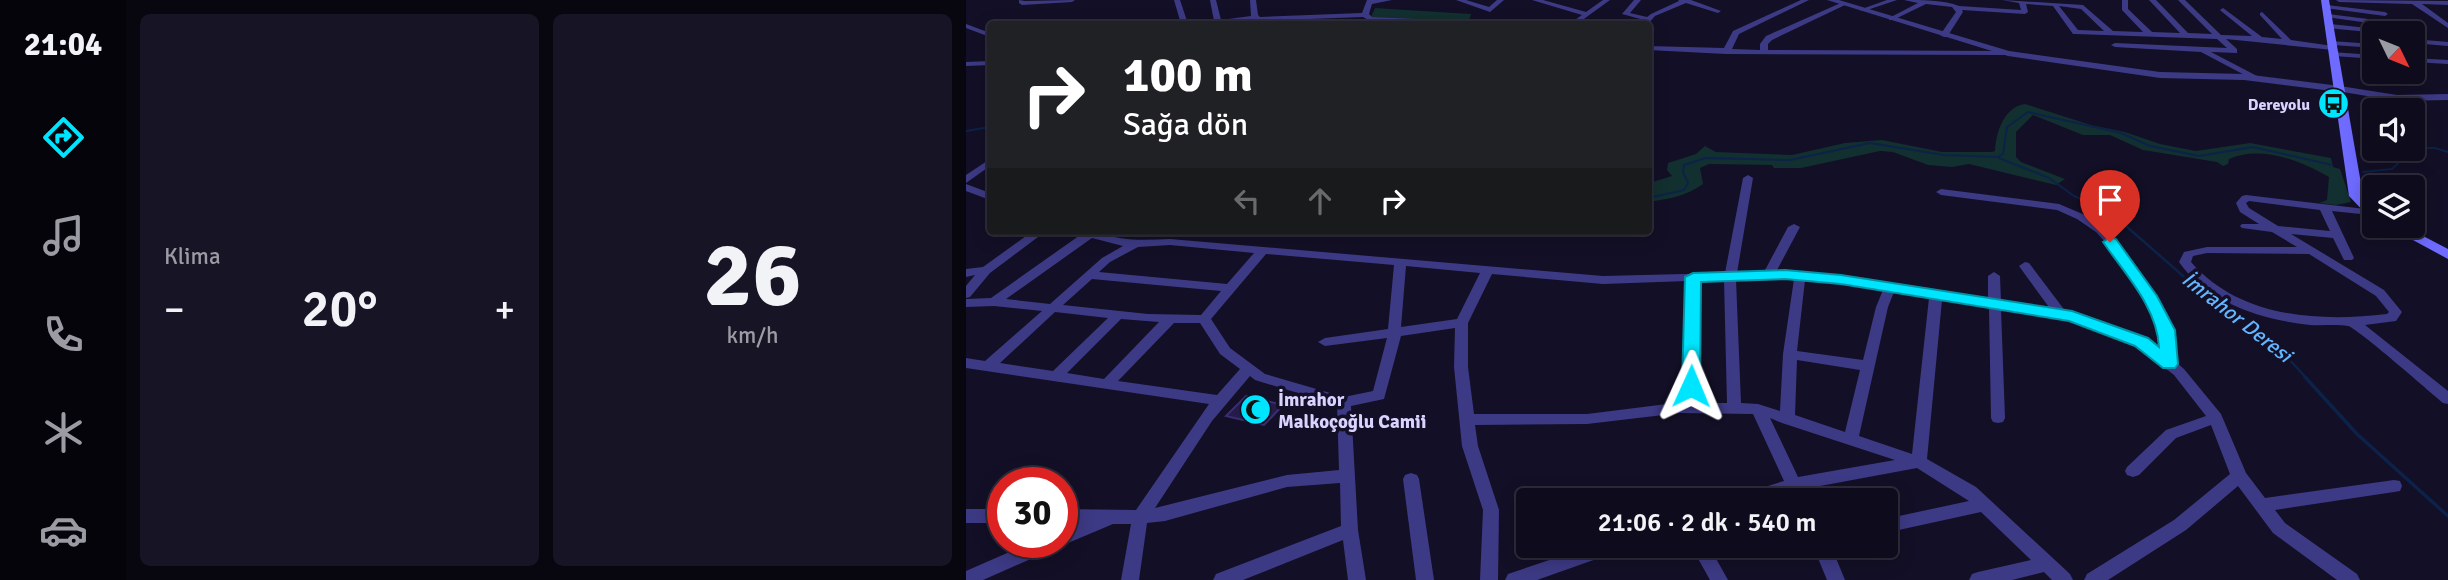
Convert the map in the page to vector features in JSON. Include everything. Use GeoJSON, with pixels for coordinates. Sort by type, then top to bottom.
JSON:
{"type":"FeatureCollection","features":[{"type":"Feature","properties":{"kind":"main road"},"geometry":{"type":"LineString","coordinates":[[2330,29],[2356,196],[2362,203]]}},
{"type":"Feature","properties":{"kind":"main road"},"geometry":{"type":"LineString","coordinates":[[2417,238],[2448,255]]}},
{"type":"Feature","properties":{"kind":"street"},"geometry":{"type":"LineString","coordinates":[[1022,0],[1022,3],[1072,0]]}},
{"type":"Feature","properties":{"kind":"street"},"geometry":{"type":"LineString","coordinates":[[1177,0],[1184,21]]}},
{"type":"Feature","properties":{"kind":"street"},"geometry":{"type":"LineString","coordinates":[[1213,0],[1218,21]]}},
{"type":"Feature","properties":{"kind":"street"},"geometry":{"type":"LineString","coordinates":[[1253,0],[1257,20],[1365,15],[1370,19],[1414,21]]}},
{"type":"Feature","properties":{"kind":"street"},"geometry":{"type":"LineString","coordinates":[[1365,15],[1370,1],[1389,0]]}},
{"type":"Feature","properties":{"kind":"street"},"geometry":{"type":"LineString","coordinates":[[1459,0],[1490,10]]}},
{"type":"Feature","properties":{"kind":"street"},"geometry":{"type":"LineString","coordinates":[[1483,21],[1501,0]]}},
{"type":"Feature","properties":{"kind":"street"},"geometry":{"type":"LineString","coordinates":[[1535,0],[1587,14],[1593,13],[1607,0]]}},
{"type":"Feature","properties":{"kind":"street"},"geometry":{"type":"LineString","coordinates":[[1568,9],[1577,0]]}},
{"type":"Feature","properties":{"kind":"street"},"geometry":{"type":"LineString","coordinates":[[1646,21],[1684,0],[1718,11]]}},
{"type":"Feature","properties":{"kind":"street"},"geometry":{"type":"LineString","coordinates":[[1726,52],[1736,33],[1806,0]]}},
{"type":"Feature","properties":{"kind":"street"},"geometry":{"type":"LineString","coordinates":[[1862,10],[1894,0]]}},
{"type":"Feature","properties":{"kind":"street"},"geometry":{"type":"LineString","coordinates":[[1907,0],[2025,12],[2021,1]]}},
{"type":"Feature","properties":{"kind":"street"},"geometry":{"type":"LineString","coordinates":[[1985,0],[1992,19]]}},
{"type":"Feature","properties":{"kind":"street"},"geometry":{"type":"LineString","coordinates":[[2005,0],[2083,7],[2110,33]]}},
{"type":"Feature","properties":{"kind":"street"},"geometry":{"type":"LineString","coordinates":[[2125,0],[2125,10],[2151,35]]}},
{"type":"Feature","properties":{"kind":"street"},"geometry":{"type":"LineString","coordinates":[[2152,0],[2187,36]]}},
{"type":"Feature","properties":{"kind":"street"},"geometry":{"type":"LineString","coordinates":[[2115,45],[2234,51],[2181,0]]}},
{"type":"Feature","properties":{"kind":"street"},"geometry":{"type":"LineString","coordinates":[[2339,0],[2448,3]]}},
{"type":"Feature","properties":{"kind":"street"},"geometry":{"type":"LineString","coordinates":[[1764,52],[1764,44],[1769,38],[1836,1],[2008,53],[2160,75],[2254,78],[2397,98],[2448,97]]}},
{"type":"Feature","properties":{"kind":"street"},"geometry":{"type":"LineString","coordinates":[[2414,1],[2448,26]]}},
{"type":"Feature","properties":{"kind":"street"},"geometry":{"type":"LineString","coordinates":[[1642,21],[1625,14],[1642,2],[1663,10]]}},
{"type":"Feature","properties":{"kind":"street"},"geometry":{"type":"LineString","coordinates":[[1891,19],[1923,3]]}},
{"type":"Feature","properties":{"kind":"street"},"geometry":{"type":"LineString","coordinates":[[1944,35],[1960,12],[1955,4]]}},
{"type":"Feature","properties":{"kind":"street"},"geometry":{"type":"LineString","coordinates":[[2056,4],[2056,8],[2076,32],[2288,41],[2385,14]]}},
{"type":"Feature","properties":{"kind":"street"},"geometry":{"type":"LineString","coordinates":[[2223,10],[2260,39]]}},
{"type":"Feature","properties":{"kind":"street"},"geometry":{"type":"LineString","coordinates":[[1577,21],[1587,14]]}},
{"type":"Feature","properties":{"kind":"street"},"geometry":{"type":"LineString","coordinates":[[1775,14],[1802,22]]}},
{"type":"Feature","properties":{"kind":"street"},"geometry":{"type":"LineString","coordinates":[[2262,14],[2288,41]]}},
{"type":"Feature","properties":{"kind":"street"},"geometry":{"type":"LineString","coordinates":[[2330,29],[2362,24]]}},
{"type":"Feature","properties":{"kind":"street"},"geometry":{"type":"LineString","coordinates":[[966,26],[987,34]]}},
{"type":"Feature","properties":{"kind":"street"},"geometry":{"type":"LineString","coordinates":[[2330,29],[2362,31]]}},
{"type":"Feature","properties":{"kind":"street"},"geometry":{"type":"LineString","coordinates":[[2330,29],[2362,35]]}},
{"type":"Feature","properties":{"kind":"street"},"geometry":{"type":"LineString","coordinates":[[2330,29],[2362,41]]}},
{"type":"Feature","properties":{"kind":"street"},"geometry":{"type":"LineString","coordinates":[[2330,29],[2362,49]]}},
{"type":"Feature","properties":{"kind":"street"},"geometry":{"type":"LineString","coordinates":[[2426,36],[2448,38]]}},
{"type":"Feature","properties":{"kind":"street"},"geometry":{"type":"LineString","coordinates":[[2426,42],[2448,44]]}},
{"type":"Feature","properties":{"kind":"street"},"geometry":{"type":"LineString","coordinates":[[1652,48],[1726,52],[2008,53]]}},
{"type":"Feature","properties":{"kind":"street"},"geometry":{"type":"LineString","coordinates":[[2200,49],[2254,78]]}},
{"type":"Feature","properties":{"kind":"street"},"geometry":{"type":"LineString","coordinates":[[2426,50],[2448,52]]}},
{"type":"Feature","properties":{"kind":"street"},"geometry":{"type":"LineString","coordinates":[[2426,61],[2448,62]]}},
{"type":"Feature","properties":{"kind":"street"},"geometry":{"type":"LineString","coordinates":[[966,64],[987,63]]}},
{"type":"Feature","properties":{"kind":"street"},"geometry":{"type":"LineString","coordinates":[[987,165],[966,186],[987,196]]}},
{"type":"Feature","properties":{"kind":"street"},"geometry":{"type":"LineString","coordinates":[[1734,409],[1730,276],[1748,178]]}},
{"type":"Feature","properties":{"kind":"street"},"geometry":{"type":"LineString","coordinates":[[1941,192],[2059,207],[2100,230],[2121,253],[2167,330],[2169,364]]}},
{"type":"Feature","properties":{"kind":"street"},"geometry":{"type":"LineString","coordinates":[[2309,251],[2207,250],[2188,254],[2185,262],[2219,292],[2238,304],[2291,319],[2354,323],[2391,318],[2396,312],[2380,293],[2244,210],[2241,200],[2324,206],[2362,212]]}},
{"type":"Feature","properties":{"kind":"street"},"geometry":{"type":"LineString","coordinates":[[2324,206],[2348,258]]}},
{"type":"Feature","properties":{"kind":"street"},"geometry":{"type":"LineString","coordinates":[[2246,226],[2337,235]]}},
{"type":"Feature","properties":{"kind":"street"},"geometry":{"type":"LineString","coordinates":[[1768,275],[1794,228]]}},
{"type":"Feature","properties":{"kind":"street"},"geometry":{"type":"LineString","coordinates":[[966,294],[986,270],[1034,235]]}},
{"type":"Feature","properties":{"kind":"street"},"geometry":{"type":"LineString","coordinates":[[994,302],[1087,235]]}},
{"type":"Feature","properties":{"kind":"street"},"geometry":{"type":"LineString","coordinates":[[1096,235],[1105,241],[1135,244],[1170,242],[1603,280],[1800,276],[2062,315],[2141,342],[2179,372],[2216,418],[2239,476],[2279,527],[2351,580]]}},
{"type":"Feature","properties":{"kind":"street"},"geometry":{"type":"LineString","coordinates":[[988,366],[1106,260],[1135,244]]}},
{"type":"Feature","properties":{"kind":"street"},"geometry":{"type":"LineString","coordinates":[[966,303],[994,302],[1118,315],[1203,319],[1263,250]]}},
{"type":"Feature","properties":{"kind":"street"},"geometry":{"type":"LineString","coordinates":[[1203,319],[1225,351],[1260,377],[1344,402],[1379,395],[1394,332],[1400,262]]}},
{"type":"Feature","properties":{"kind":"street"},"geometry":{"type":"LineString","coordinates":[[2025,266],[2062,315]]}},
{"type":"Feature","properties":{"kind":"street"},"geometry":{"type":"LineString","coordinates":[[966,273],[986,270]]}},
{"type":"Feature","properties":{"kind":"street"},"geometry":{"type":"LineString","coordinates":[[1488,270],[1462,323],[1461,367],[1470,446],[1491,510],[1489,580]]}},
{"type":"Feature","properties":{"kind":"street"},"geometry":{"type":"LineString","coordinates":[[1089,275],[1230,288]]}},
{"type":"Feature","properties":{"kind":"street"},"geometry":{"type":"LineString","coordinates":[[1787,419],[1790,354],[1800,276]]}},
{"type":"Feature","properties":{"kind":"street"},"geometry":{"type":"LineString","coordinates":[[1994,276],[1998,304],[1998,418]]}},
{"type":"Feature","properties":{"kind":"street"},"geometry":{"type":"LineString","coordinates":[[1680,408],[1691,386],[1693,277]]}},
{"type":"Feature","properties":{"kind":"street"},"geometry":{"type":"LineString","coordinates":[[1850,439],[1882,307],[1891,288]]}},
{"type":"Feature","properties":{"kind":"street"},"geometry":{"type":"LineString","coordinates":[[1919,462],[1936,295]]}},
{"type":"Feature","properties":{"kind":"street"},"geometry":{"type":"LineString","coordinates":[[1058,374],[1118,315]]}},
{"type":"Feature","properties":{"kind":"street"},"geometry":{"type":"LineString","coordinates":[[1107,384],[1170,319]]}},
{"type":"Feature","properties":{"kind":"street"},"geometry":{"type":"LineString","coordinates":[[1325,342],[1462,323]]}},
{"type":"Feature","properties":{"kind":"street"},"geometry":{"type":"LineString","coordinates":[[2354,323],[2448,399]]}},
{"type":"Feature","properties":{"kind":"street"},"geometry":{"type":"LineString","coordinates":[[1790,354],[1868,366]]}},
{"type":"Feature","properties":{"kind":"street"},"geometry":{"type":"LineString","coordinates":[[966,363],[1058,374],[1221,401]]}},
{"type":"Feature","properties":{"kind":"street"},"geometry":{"type":"LineString","coordinates":[[1130,580],[1140,517],[1221,401],[1249,368]]}},
{"type":"Feature","properties":{"kind":"street"},"geometry":{"type":"LineString","coordinates":[[1344,402],[1346,476],[1357,580]]}},
{"type":"Feature","properties":{"kind":"street"},"geometry":{"type":"LineString","coordinates":[[1467,420],[1587,419],[1680,408],[1758,409],[1919,462],[1969,492],[2064,580]]}},
{"type":"Feature","properties":{"kind":"street"},"geometry":{"type":"LineString","coordinates":[[1758,409],[1795,488]]}},
{"type":"Feature","properties":{"kind":"street"},"geometry":{"type":"LineString","coordinates":[[2133,471],[2171,434],[2216,418]]}},
{"type":"Feature","properties":{"kind":"street"},"geometry":{"type":"LineString","coordinates":[[1781,488],[1919,462]]}},
{"type":"Feature","properties":{"kind":"street"},"geometry":{"type":"LineString","coordinates":[[1078,516],[1140,517],[1165,514],[1287,481],[1346,476]]}},
{"type":"Feature","properties":{"kind":"street"},"geometry":{"type":"LineString","coordinates":[[2093,580],[2180,525],[2239,476]]}},
{"type":"Feature","properties":{"kind":"street"},"geometry":{"type":"LineString","coordinates":[[1411,479],[1425,580]]}},
{"type":"Feature","properties":{"kind":"street"},"geometry":{"type":"LineString","coordinates":[[2261,505],[2394,486]]}},
{"type":"Feature","properties":{"kind":"street"},"geometry":{"type":"LineString","coordinates":[[1898,523],[1983,505]]}},
{"type":"Feature","properties":{"kind":"street"},"geometry":{"type":"LineString","coordinates":[[967,517],[987,516]]}},
{"type":"Feature","properties":{"kind":"street"},"geometry":{"type":"LineString","coordinates":[[1078,531],[1112,517]]}},
{"type":"Feature","properties":{"kind":"street"},"geometry":{"type":"LineString","coordinates":[[1222,580],[1350,530]]}},
{"type":"Feature","properties":{"kind":"street"},"geometry":{"type":"LineString","coordinates":[[966,579],[1015,558]]}},
{"type":"Feature","properties":{"kind":"street"},"geometry":{"type":"LineString","coordinates":[[1514,580],[1578,558]]}},
{"type":"Feature","properties":{"kind":"street"},"geometry":{"type":"LineString","coordinates":[[1707,558],[1719,580]]}},
{"type":"Feature","properties":{"kind":"street"},"geometry":{"type":"LineString","coordinates":[[1827,558],[1836,580]]}},
{"type":"Feature","properties":{"kind":"street"},"geometry":{"type":"LineString","coordinates":[[1978,580],[2047,564]]}},
{"type":"Feature","properties":{"kind":"green space"},"geometry":{"type":"Polygon","coordinates":[[[1375,8],[1471,14],[1469,21],[1371,17],[1375,8]]]}},
{"type":"Feature","properties":{"kind":"green space"},"geometry":{"type":"Polygon","coordinates":[[[2025,104],[2160,144],[2196,151],[2250,143],[2331,158],[2333,167],[2340,169],[2351,202],[2336,205],[2319,203],[2327,200],[2329,177],[2280,156],[2241,155],[2229,159],[2228,164],[2223,166],[2217,162],[2143,150],[2110,135],[2083,135],[2033,115],[2016,132],[2016,157],[2021,162],[2065,179],[2056,185],[1969,164],[1952,167],[1928,165],[1893,152],[1880,151],[1801,168],[1709,164],[1700,168],[1703,184],[1697,188],[1652,201],[1652,182],[1672,176],[1667,170],[1668,163],[1696,154],[1705,146],[1716,152],[1792,155],[1845,143],[1882,140],[1942,152],[1992,152],[1995,151],[2002,122],[2018,106],[2025,104]]]}},
{"type":"Feature","properties":{"kind":"building","name":"İmrahor Malkoçoğlu Camii"},"geometry":{"type":"Polygon","coordinates":[[[1246,396],[1283,405],[1264,425],[1226,416],[1246,396]]]}},
{"type":"Feature","properties":{"kind":"waterway"},"geometry":{"type":"LineString","coordinates":[[1652,197],[1684,190],[1688,183],[1683,172],[1684,165],[1706,158],[1790,160],[1870,143],[1944,155],[1998,157],[2003,154],[2007,127],[2028,112],[2121,133],[2150,146],[2199,156],[2253,147],[2332,165]]}},
{"type":"Feature","properties":{"kind":"waterway"},"geometry":{"type":"LineString","coordinates":[[966,131],[987,128]]}},
{"type":"Feature","properties":{"kind":"waterway"},"geometry":{"type":"LineString","coordinates":[[2425,148],[2448,152]]}},
{"type":"Feature","properties":{"kind":"waterway","name":"İmrahor Deresi"},"geometry":{"type":"LineString","coordinates":[[1999,158],[2049,178],[2074,196],[2109,211],[2120,221]]}},
{"type":"Feature","properties":{"kind":"waterway"},"geometry":{"type":"LineString","coordinates":[[2363,172],[2392,169],[2400,161]]}},
{"type":"Feature","properties":{"kind":"waterway","name":"İmrahor Deresi"},"geometry":{"type":"LineString","coordinates":[[2118,219],[2190,282],[2271,339],[2307,379]]}},
{"type":"Feature","properties":{"kind":"waterway","name":"İmrahor Deresi"},"geometry":{"type":"LineString","coordinates":[[2305,377],[2357,434],[2448,516]]}},
{"type":"Feature","properties":{"kind":"place","name":"Dereyolu"},"geometry":{"type":"Point","coordinates":[2333,104]}},
{"type":"Feature","properties":{"kind":"place","name":"İmrahor Malkoçoğlu Camii"},"geometry":{"type":"Point","coordinates":[1255,410]}},
{"type":"Feature","properties":{"kind":"route"},"geometry":{"type":"LineString","coordinates":[[1691,386],[1693,277],[1785,275],[1841,280],[2072,317],[2141,342],[2169,364],[2167,330],[2149,296],[2121,253],[2110,242]]}}]}
